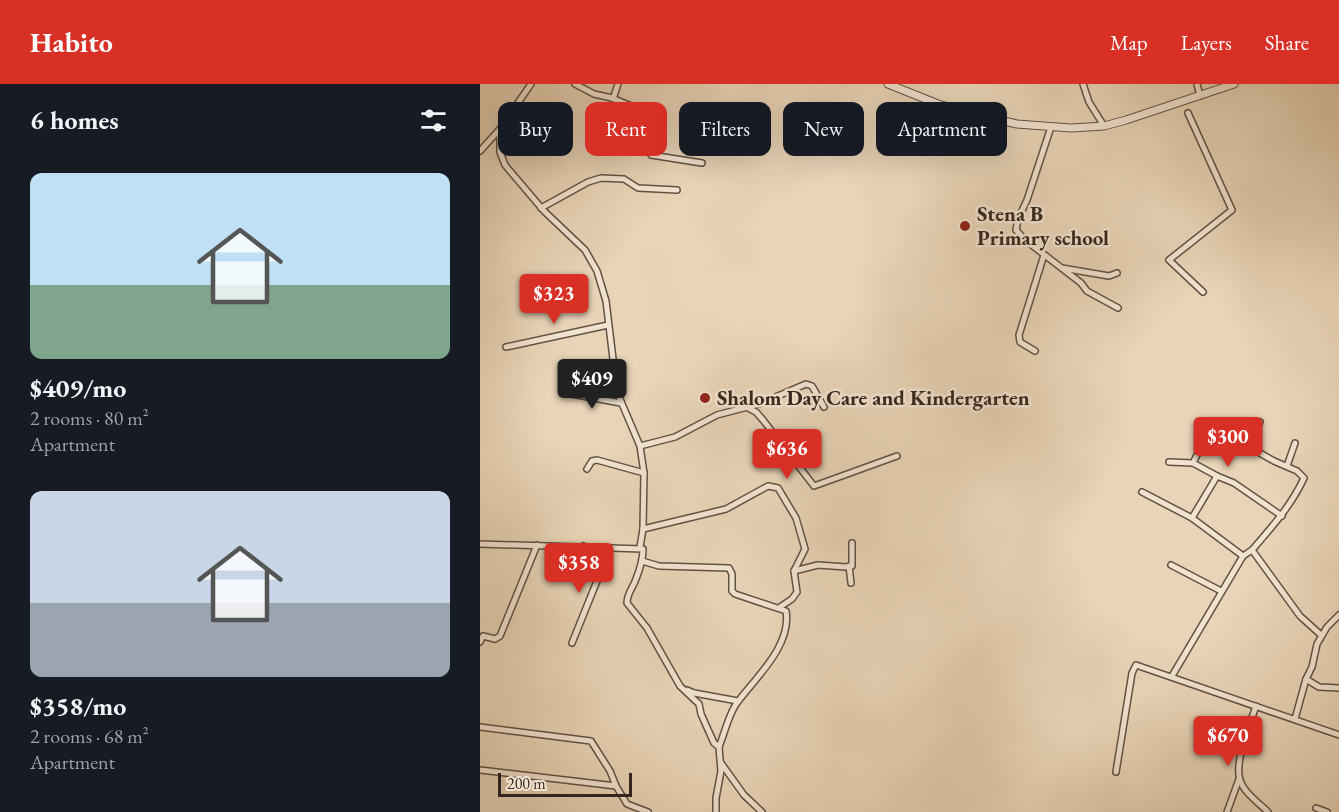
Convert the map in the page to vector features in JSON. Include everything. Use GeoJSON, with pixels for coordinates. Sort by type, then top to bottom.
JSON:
{"type":"FeatureCollection","features":[{"type":"Feature","properties":{"kind":"street"},"geometry":{"type":"LineString","coordinates":[[519,102],[531,84]]}},
{"type":"Feature","properties":{"kind":"street"},"geometry":{"type":"LineString","coordinates":[[575,84],[594,94],[613,99],[651,116],[649,151],[651,155],[702,163]]}},
{"type":"Feature","properties":{"kind":"street"},"geometry":{"type":"LineString","coordinates":[[613,99],[618,84]]}},
{"type":"Feature","properties":{"kind":"street"},"geometry":{"type":"LineString","coordinates":[[888,84],[904,87],[938,104],[981,116],[1017,124],[1051,127],[1104,126],[1234,84]]}},
{"type":"Feature","properties":{"kind":"street"},"geometry":{"type":"LineString","coordinates":[[1083,84],[1089,102],[1104,126]]}},
{"type":"Feature","properties":{"kind":"street"},"geometry":{"type":"LineString","coordinates":[[1197,84],[1200,96]]}},
{"type":"Feature","properties":{"kind":"street"},"geometry":{"type":"LineString","coordinates":[[1188,113],[1232,210],[1168,260],[1203,292]]}},
{"type":"Feature","properties":{"kind":"street"},"geometry":{"type":"LineString","coordinates":[[1051,127],[1027,200],[1016,225],[1019,234],[1088,291],[1118,308]]}},
{"type":"Feature","properties":{"kind":"street"},"geometry":{"type":"LineString","coordinates":[[480,151],[498,131]]}},
{"type":"Feature","properties":{"kind":"street"},"geometry":{"type":"LineString","coordinates":[[502,156],[505,165],[541,208],[578,243],[597,271],[606,302],[615,385],[640,446],[644,473],[643,529],[640,547]]}},
{"type":"Feature","properties":{"kind":"street"},"geometry":{"type":"LineString","coordinates":[[541,208],[588,182],[601,178],[624,179],[638,188],[677,190]]}},
{"type":"Feature","properties":{"kind":"street"},"geometry":{"type":"LineString","coordinates":[[1035,351],[1020,342],[1019,335],[1044,255]]}},
{"type":"Feature","properties":{"kind":"street"},"geometry":{"type":"LineString","coordinates":[[1060,268],[1109,276],[1117,273]]}},
{"type":"Feature","properties":{"kind":"street"},"geometry":{"type":"LineString","coordinates":[[506,347],[608,325]]}},
{"type":"Feature","properties":{"kind":"street"},"geometry":{"type":"LineString","coordinates":[[640,446],[675,437],[717,415],[748,408],[806,384],[812,386],[824,406]]}},
{"type":"Feature","properties":{"kind":"street"},"geometry":{"type":"LineString","coordinates":[[566,393],[621,403]]}},
{"type":"Feature","properties":{"kind":"street"},"geometry":{"type":"LineString","coordinates":[[748,408],[756,412],[763,420],[814,486],[897,456]]}},
{"type":"Feature","properties":{"kind":"street"},"geometry":{"type":"LineString","coordinates":[[1257,450],[1253,441],[1260,422]]}},
{"type":"Feature","properties":{"kind":"street"},"geometry":{"type":"LineString","coordinates":[[1172,676],[1243,556],[1252,550],[1282,516],[1296,496],[1304,478],[1297,471],[1226,434]]}},
{"type":"Feature","properties":{"kind":"street"},"geometry":{"type":"LineString","coordinates":[[1287,466],[1295,443]]}},
{"type":"Feature","properties":{"kind":"street"},"geometry":{"type":"LineString","coordinates":[[1193,463],[1198,453]]}},
{"type":"Feature","properties":{"kind":"street"},"geometry":{"type":"LineString","coordinates":[[587,469],[592,461],[597,460],[644,473]]}},
{"type":"Feature","properties":{"kind":"street"},"geometry":{"type":"LineString","coordinates":[[1169,462],[1193,463],[1234,483],[1282,516]]}},
{"type":"Feature","properties":{"kind":"street"},"geometry":{"type":"LineString","coordinates":[[1192,518],[1218,476]]}},
{"type":"Feature","properties":{"kind":"street"},"geometry":{"type":"LineString","coordinates":[[643,529],[726,509],[768,486],[778,488],[796,518],[804,543],[803,554],[794,571],[797,592],[792,600],[780,608]]}},
{"type":"Feature","properties":{"kind":"street"},"geometry":{"type":"LineString","coordinates":[[1142,492],[1192,518],[1243,556]]}},
{"type":"Feature","properties":{"kind":"street"},"geometry":{"type":"LineString","coordinates":[[794,571],[819,565],[852,566],[852,543]]}},
{"type":"Feature","properties":{"kind":"street"},"geometry":{"type":"LineString","coordinates":[[480,544],[640,547],[644,550],[636,579],[628,593],[627,603],[647,628],[680,686],[699,704],[714,743],[719,747]]}},
{"type":"Feature","properties":{"kind":"street"},"geometry":{"type":"LineString","coordinates":[[480,642],[483,636],[495,639],[500,636],[537,545]]}},
{"type":"Feature","properties":{"kind":"street"},"geometry":{"type":"LineString","coordinates":[[572,643],[596,584],[596,578],[583,546]]}},
{"type":"Feature","properties":{"kind":"street"},"geometry":{"type":"LineString","coordinates":[[1252,550],[1300,616],[1321,635]]}},
{"type":"Feature","properties":{"kind":"street"},"geometry":{"type":"LineString","coordinates":[[642,561],[659,566],[729,568],[732,574],[733,593],[780,608],[787,614],[782,640],[751,688],[738,701],[719,747],[721,764],[716,812]]}},
{"type":"Feature","properties":{"kind":"street"},"geometry":{"type":"LineString","coordinates":[[1171,565],[1221,591]]}},
{"type":"Feature","properties":{"kind":"street"},"geometry":{"type":"LineString","coordinates":[[849,566],[851,583]]}},
{"type":"Feature","properties":{"kind":"street"},"geometry":{"type":"LineString","coordinates":[[1295,719],[1317,644],[1321,635],[1339,615]]}},
{"type":"Feature","properties":{"kind":"street"},"geometry":{"type":"LineString","coordinates":[[1116,772],[1133,668],[1136,665],[1339,735]]}},
{"type":"Feature","properties":{"kind":"street"},"geometry":{"type":"LineString","coordinates":[[1306,679],[1319,687],[1339,688]]}},
{"type":"Feature","properties":{"kind":"street"},"geometry":{"type":"LineString","coordinates":[[680,686],[694,693],[738,701]]}},
{"type":"Feature","properties":{"kind":"street"},"geometry":{"type":"LineString","coordinates":[[1227,812],[1239,779],[1242,752],[1256,706]]}},
{"type":"Feature","properties":{"kind":"street"},"geometry":{"type":"LineString","coordinates":[[480,727],[591,741],[629,806],[648,812]]}},
{"type":"Feature","properties":{"kind":"street"},"geometry":{"type":"LineString","coordinates":[[721,764],[744,795],[762,812]]}},
{"type":"Feature","properties":{"kind":"street"},"geometry":{"type":"LineString","coordinates":[[480,770],[616,786]]}},
{"type":"Feature","properties":{"kind":"street"},"geometry":{"type":"LineString","coordinates":[[1239,779],[1243,787],[1268,812]]}},
{"type":"Feature","properties":{"kind":"street"},"geometry":{"type":"LineString","coordinates":[[1316,808],[1327,812]]}},
{"type":"Feature","properties":{"kind":"place","name":"Stena B Primary school"},"geometry":{"type":"Point","coordinates":[965,226]}},
{"type":"Feature","properties":{"kind":"place","name":"Shalom Day Care and Kindergarten"},"geometry":{"type":"Point","coordinates":[705,398]}}]}
